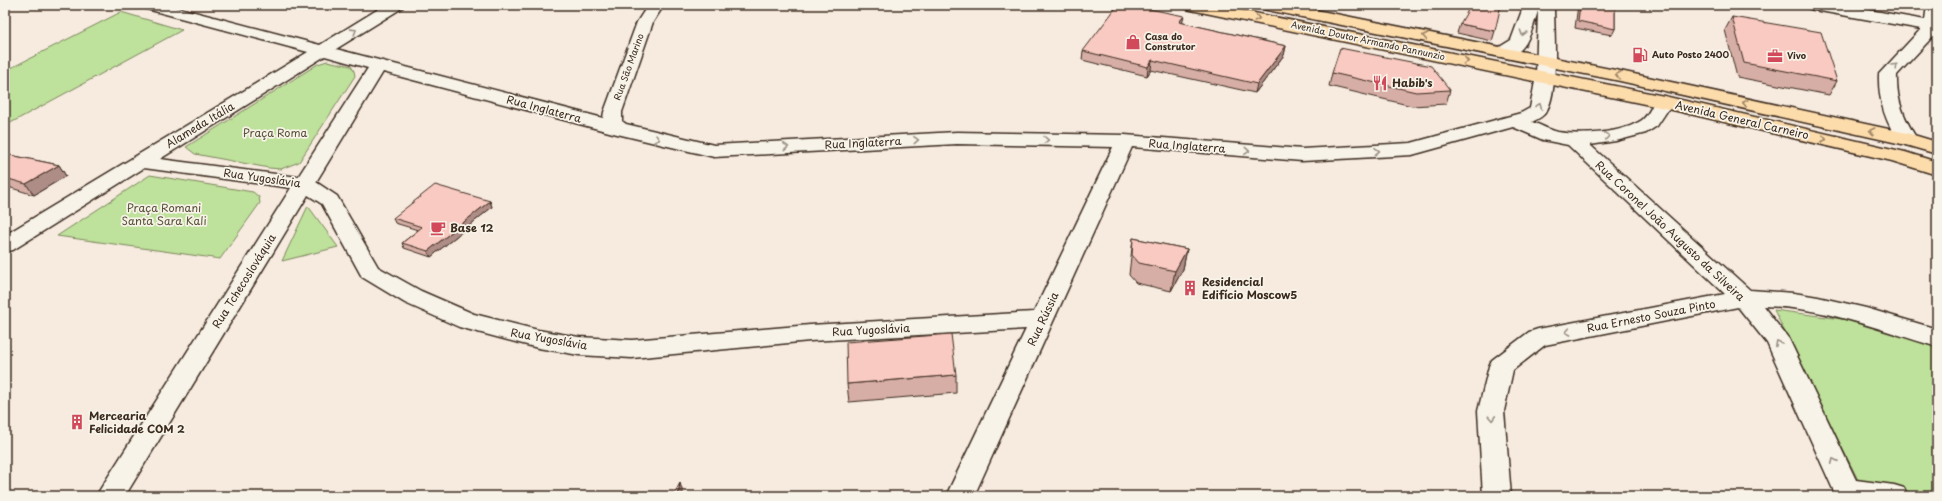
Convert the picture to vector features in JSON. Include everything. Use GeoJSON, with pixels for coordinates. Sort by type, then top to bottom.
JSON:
{"type":"FeatureCollection","features":[{"type":"Feature","properties":{"kind":"main road","name":"Avenida Doutor Armando Pannunzio"},"geometry":{"type":"LineString","coordinates":[[1191,5],[1545,69]]}},
{"type":"Feature","properties":{"kind":"main road","name":"Avenida Doutor Armando Pannunzio"},"geometry":{"type":"LineString","coordinates":[[1268,5],[1504,52],[1545,69]]}},
{"type":"Feature","properties":{"kind":"main road"},"geometry":{"type":"LineString","coordinates":[[1309,5],[1395,30]]}},
{"type":"Feature","properties":{"kind":"main road","name":"Avenida General Carneiro"},"geometry":{"type":"LineString","coordinates":[[1545,69],[1664,102],[1898,156],[1937,169]]}},
{"type":"Feature","properties":{"kind":"main road","name":"Avenida General Carneiro"},"geometry":{"type":"LineString","coordinates":[[1545,69],[1907,139],[1937,148]]}},
{"type":"Feature","properties":{"kind":"street","name":"Rua Inglaterra"},"geometry":{"type":"LineString","coordinates":[[149,5],[676,144],[714,151],[957,138],[1125,141],[1302,155],[1412,149],[1516,121],[1528,117],[1538,111],[1541,102],[1545,69]]}},
{"type":"Feature","properties":{"kind":"street","name":"Alameda Itália"},"geometry":{"type":"LineString","coordinates":[[5,245],[396,5]]}},
{"type":"Feature","properties":{"kind":"street","name":"Rua São Marino"},"geometry":{"type":"LineString","coordinates":[[620,129],[612,123],[613,112],[645,22],[656,5]]}},
{"type":"Feature","properties":{"kind":"street"},"geometry":{"type":"LineString","coordinates":[[1504,52],[1519,43],[1532,5]]}},
{"type":"Feature","properties":{"kind":"street"},"geometry":{"type":"LineString","coordinates":[[1545,69],[1546,5]]}},
{"type":"Feature","properties":{"kind":"street"},"geometry":{"type":"LineString","coordinates":[[1814,5],[1935,26]]}},
{"type":"Feature","properties":{"kind":"street"},"geometry":{"type":"LineString","coordinates":[[1907,139],[1893,115],[1887,99],[1888,74],[1935,26],[1934,5]]}},
{"type":"Feature","properties":{"kind":"street","name":"Rua Tchecoslováquia"},"geometry":{"type":"LineString","coordinates":[[110,496],[378,66]]}},
{"type":"Feature","properties":{"kind":"street"},"geometry":{"type":"LineString","coordinates":[[1516,121],[1556,137],[1573,139],[1604,137],[1634,131],[1649,123],[1664,102]]}},
{"type":"Feature","properties":{"kind":"street","name":"Rua Coronel João Augusto da Silveira"},"geometry":{"type":"LineString","coordinates":[[1573,139],[1744,298],[1777,339],[1849,493]]}},
{"type":"Feature","properties":{"kind":"street","name":"Rua Rússia"},"geometry":{"type":"LineString","coordinates":[[960,496],[1125,141]]}},
{"type":"Feature","properties":{"kind":"street","name":"Rua Yugoslávia"},"geometry":{"type":"LineString","coordinates":[[140,162],[305,184],[330,200],[370,272],[413,297],[467,321],[538,339],[579,346],[632,349],[810,333],[1042,320]]}},
{"type":"Feature","properties":{"kind":"street","name":"Rua Ernesto Souza Pinto"},"geometry":{"type":"LineString","coordinates":[[1497,496],[1491,411],[1501,366],[1538,338],[1744,298],[1770,297],[1851,311],[1937,338]]}},
{"type":"Feature","properties":{"kind":"street"},"geometry":{"type":"LineString","coordinates":[[1849,493],[1894,496]]}},
{"type":"Feature","properties":{"kind":"green space"},"geometry":{"type":"Polygon","coordinates":[[[121,12],[182,30],[5,126],[5,71],[121,12]]]}},
{"type":"Feature","properties":{"kind":"green space","name":"Praça Roma"},"geometry":{"type":"Polygon","coordinates":[[[327,61],[351,66],[355,76],[299,162],[281,169],[269,168],[195,154],[186,147],[318,64],[327,61]]]}},
{"type":"Feature","properties":{"kind":"green space","name":"Praça Romani Santa Sara Kali"},"geometry":{"type":"Polygon","coordinates":[[[150,175],[253,192],[259,197],[260,203],[220,259],[57,236],[150,175]]]}},
{"type":"Feature","properties":{"kind":"green space"},"geometry":{"type":"Polygon","coordinates":[[[308,206],[338,247],[282,261],[308,206]]]}},
{"type":"Feature","properties":{"kind":"green space"},"geometry":{"type":"Polygon","coordinates":[[[1774,310],[1849,320],[1937,346],[1937,496],[1861,486],[1774,310]]]}},
{"type":"Feature","properties":{"kind":"building"},"geometry":{"type":"Polygon","coordinates":[[[1118,5],[1130,5],[1184,16],[1179,22],[1286,46],[1257,84],[1152,60],[1148,67],[1083,51],[1118,5]]]}},
{"type":"Feature","properties":{"kind":"building"},"geometry":{"type":"Polygon","coordinates":[[[1471,5],[1501,5],[1495,31],[1460,24],[1471,5]]]}},
{"type":"Feature","properties":{"kind":"building"},"geometry":{"type":"Polygon","coordinates":[[[1580,5],[1616,5],[1615,29],[1578,21],[1580,5]]]}},
{"type":"Feature","properties":{"kind":"building"},"geometry":{"type":"Polygon","coordinates":[[[1732,17],[1821,32],[1837,81],[1744,63],[1732,17]]]}},
{"type":"Feature","properties":{"kind":"building"},"geometry":{"type":"Polygon","coordinates":[[[1340,48],[1431,66],[1450,90],[1416,92],[1332,73],[1340,48]]]}},
{"type":"Feature","properties":{"kind":"building"},"geometry":{"type":"Polygon","coordinates":[[[5,154],[59,165],[26,184],[5,178],[5,154]]]}},
{"type":"Feature","properties":{"kind":"building","name":"Base 12"},"geometry":{"type":"Polygon","coordinates":[[[435,185],[490,201],[428,251],[402,243],[422,227],[393,218],[435,185]]]}},
{"type":"Feature","properties":{"kind":"building"},"geometry":{"type":"Polygon","coordinates":[[[1133,238],[1187,249],[1175,271],[1139,263],[1132,255],[1133,238]]]}},
{"type":"Feature","properties":{"kind":"building"},"geometry":{"type":"Polygon","coordinates":[[[951,334],[956,375],[847,384],[846,342],[951,334]]]}},
{"type":"Feature","properties":{"kind":"building"},"geometry":{"type":"Polygon","coordinates":[[[680,483],[678,496],[673,496],[680,483]]]}},
{"type":"Feature","properties":{"kind":"place","name":"Casa do Construtor"},"geometry":{"type":"Point","coordinates":[1133,42]}},
{"type":"Feature","properties":{"kind":"place","name":"Auto Posto 2400"},"geometry":{"type":"Point","coordinates":[1640,55]}},
{"type":"Feature","properties":{"kind":"place","name":"Vivo"},"geometry":{"type":"Point","coordinates":[1775,56]}},
{"type":"Feature","properties":{"kind":"place","name":"Habib's"},"geometry":{"type":"Point","coordinates":[1380,83]}},
{"type":"Feature","properties":{"kind":"place","name":"Base 12"},"geometry":{"type":"Point","coordinates":[438,228]}},
{"type":"Feature","properties":{"kind":"place","name":"Residencial Edifício Moscow5"},"geometry":{"type":"Point","coordinates":[1190,288]}},
{"type":"Feature","properties":{"kind":"place","name":"Mercearia Felicidade COM 2"},"geometry":{"type":"Point","coordinates":[77,422]}}]}
